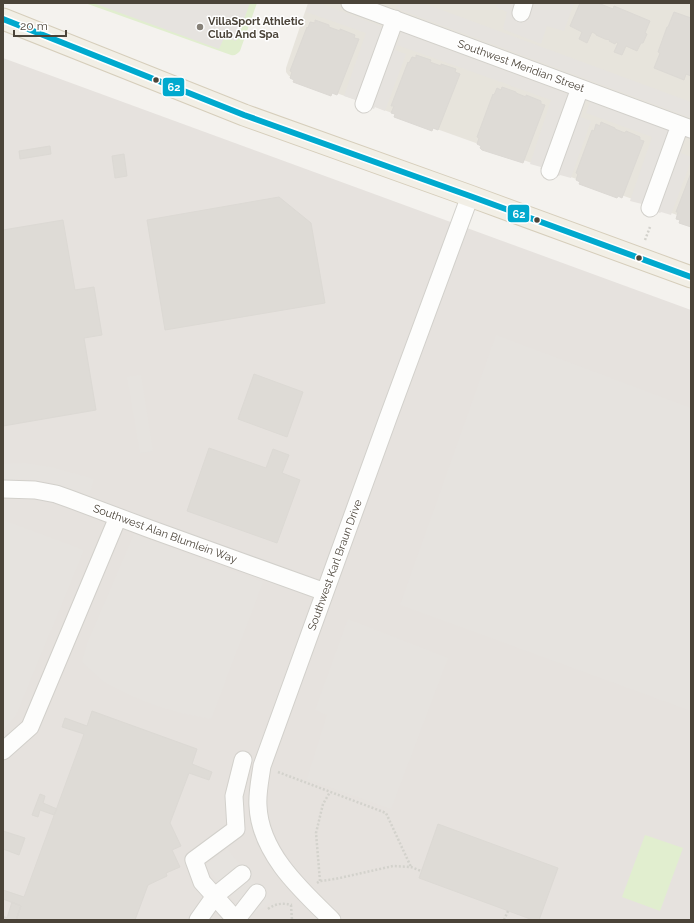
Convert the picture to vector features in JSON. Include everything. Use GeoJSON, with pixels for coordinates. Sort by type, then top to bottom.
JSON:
{"type":"FeatureCollection","features":[{"type":"Feature","properties":{"kind":"main road"},"geometry":{"type":"LineString","coordinates":[[3,19],[244,115],[691,277]]}},
{"type":"Feature","properties":{"kind":"street","name":"Southwest Meridian Street"},"geometry":{"type":"LineString","coordinates":[[350,3],[387,12],[580,88],[686,127]]}},
{"type":"Feature","properties":{"kind":"street"},"geometry":{"type":"LineString","coordinates":[[364,104],[387,12]]}},
{"type":"Feature","properties":{"kind":"street"},"geometry":{"type":"LineString","coordinates":[[550,171],[580,88]]}},
{"type":"Feature","properties":{"kind":"street"},"geometry":{"type":"LineString","coordinates":[[650,208],[686,127]]}},
{"type":"Feature","properties":{"kind":"street","name":"Southwest Karl Braun Drive"},"geometry":{"type":"LineString","coordinates":[[332,920],[305,893],[271,851],[259,818],[258,789],[262,766],[470,196]]}},
{"type":"Feature","properties":{"kind":"street","name":"Southwest Alan Blumlein Way"},"geometry":{"type":"LineString","coordinates":[[3,489],[35,490],[56,494],[325,592]]}},
{"type":"Feature","properties":{"kind":"street"},"geometry":{"type":"LineString","coordinates":[[3,751],[30,727],[118,517]]}},
{"type":"Feature","properties":{"kind":"street"},"geometry":{"type":"LineString","coordinates":[[243,760],[234,796],[236,829],[194,860],[202,882],[236,920],[257,893]]}},
{"type":"Feature","properties":{"kind":"street"},"geometry":{"type":"LineString","coordinates":[[198,920],[215,896],[242,874]]}},
{"type":"Feature","properties":{"kind":"path"},"geometry":{"type":"LineString","coordinates":[[262,766],[386,813],[411,867]]}},
{"type":"Feature","properties":{"kind":"path"},"geometry":{"type":"LineString","coordinates":[[320,881],[316,833],[323,804],[330,792]]}},
{"type":"Feature","properties":{"kind":"path"},"geometry":{"type":"LineString","coordinates":[[291,905],[320,881],[393,866],[411,867],[421,871]]}},
{"type":"Feature","properties":{"kind":"path"},"geometry":{"type":"LineString","coordinates":[[267,909],[284,903],[291,905]]}},
{"type":"Feature","properties":{"kind":"path"},"geometry":{"type":"LineString","coordinates":[[291,905],[292,920]]}},
{"type":"Feature","properties":{"kind":"path"},"geometry":{"type":"LineString","coordinates":[[504,920],[508,911]]}},
{"type":"Feature","properties":{"kind":"shaded area","name":"VillaSport Athletic Club And Spa"},"geometry":{"type":"Polygon","coordinates":[[[93,3],[250,3],[236,41],[224,38],[219,49],[93,3]]]}},
{"type":"Feature","properties":{"kind":"shaded area"},"geometry":{"type":"Polygon","coordinates":[[[308,3],[691,3],[691,220],[289,76],[286,72],[286,68],[308,3]]]}},
{"type":"Feature","properties":{"kind":"shaded area"},"geometry":{"type":"Polygon","coordinates":[[[309,3],[319,3],[383,27],[379,38],[397,45],[395,50],[406,54],[385,111],[375,107],[374,109],[344,96],[366,33],[306,12],[309,3]]]}},
{"type":"Feature","properties":{"kind":"shaded area"},"geometry":{"type":"Polygon","coordinates":[[[399,3],[423,3],[691,102],[691,118],[395,8],[399,3]]]}},
{"type":"Feature","properties":{"kind":"shaded area"},"geometry":{"type":"Polygon","coordinates":[[[497,3],[574,3],[564,31],[547,26],[541,44],[503,29],[507,12],[496,7],[497,3]]]}},
{"type":"Feature","properties":{"kind":"shaded area"},"geometry":{"type":"Polygon","coordinates":[[[401,32],[568,94],[564,105],[582,112],[581,117],[591,121],[571,178],[559,176],[540,169],[541,167],[530,164],[551,100],[397,45],[401,32]]]}},
{"type":"Feature","properties":{"kind":"shaded area"},"geometry":{"type":"Polygon","coordinates":[[[3,58],[691,310],[691,920],[3,920],[3,58]]]}},
{"type":"Feature","properties":{"kind":"shaded area"},"geometry":{"type":"Polygon","coordinates":[[[590,102],[669,130],[664,142],[682,149],[681,153],[691,157],[691,161],[671,215],[660,213],[641,206],[642,204],[630,201],[652,137],[586,113],[590,102]]]}},
{"type":"Feature","properties":{"kind":"shaded area"},"geometry":{"type":"Polygon","coordinates":[[[496,335],[691,408],[691,711],[400,605],[496,335]]]}},
{"type":"Feature","properties":{"kind":"shaded area"},"geometry":{"type":"Polygon","coordinates":[[[141,375],[153,451],[140,453],[127,377],[141,375]]]}},
{"type":"Feature","properties":{"kind":"shaded area"},"geometry":{"type":"Polygon","coordinates":[[[24,463],[51,467],[94,479],[89,496],[48,482],[23,479],[3,480],[3,464],[24,463]]]}},
{"type":"Feature","properties":{"kind":"shaded area"},"geometry":{"type":"Polygon","coordinates":[[[3,520],[84,550],[16,715],[3,730],[3,520]]]}},
{"type":"Feature","properties":{"kind":"shaded area"},"geometry":{"type":"Polygon","coordinates":[[[134,534],[263,582],[211,719],[181,713],[134,697],[104,682],[82,662],[87,644],[134,534]]]}},
{"type":"Feature","properties":{"kind":"shaded area"},"geometry":{"type":"Polygon","coordinates":[[[348,619],[448,658],[391,809],[307,779],[327,715],[315,710],[348,619]]]}},
{"type":"Feature","properties":{"kind":"shaded area"},"geometry":{"type":"Polygon","coordinates":[[[227,849],[271,902],[249,918],[205,865],[227,849]]]}},
{"type":"Feature","properties":{"kind":"green space","name":"VillaSport Athletic Club And Spa"},"geometry":{"type":"Polygon","coordinates":[[[85,3],[257,3],[240,51],[232,55],[85,3]]]}},
{"type":"Feature","properties":{"kind":"green space"},"geometry":{"type":"Polygon","coordinates":[[[645,835],[683,848],[660,911],[622,897],[645,835]]]}},
{"type":"Feature","properties":{"kind":"building"},"geometry":{"type":"Polygon","coordinates":[[[580,3],[598,3],[613,9],[614,6],[650,21],[643,43],[641,43],[637,51],[626,46],[622,55],[614,52],[618,43],[616,42],[615,44],[609,41],[610,40],[592,32],[587,43],[579,39],[582,32],[570,26],[580,3]]]}},
{"type":"Feature","properties":{"kind":"building"},"geometry":{"type":"Polygon","coordinates":[[[674,12],[691,18],[691,76],[686,74],[684,80],[654,68],[660,53],[658,52],[674,12]]]}},
{"type":"Feature","properties":{"kind":"building"},"geometry":{"type":"Polygon","coordinates":[[[315,20],[329,25],[329,27],[340,31],[340,29],[355,35],[354,38],[359,39],[337,95],[332,93],[331,96],[293,82],[294,80],[290,78],[292,72],[290,71],[307,27],[308,28],[310,22],[315,23],[315,20]]]}},
{"type":"Feature","properties":{"kind":"building"},"geometry":{"type":"Polygon","coordinates":[[[416,55],[431,60],[430,62],[441,66],[441,64],[456,69],[455,72],[460,74],[438,130],[433,128],[432,131],[394,117],[395,114],[391,113],[394,106],[391,106],[408,62],[409,63],[412,57],[416,58],[416,55]]]}},
{"type":"Feature","properties":{"kind":"building"},"geometry":{"type":"Polygon","coordinates":[[[502,87],[526,97],[526,95],[541,101],[541,104],[545,105],[523,163],[482,150],[480,148],[481,146],[477,144],[479,138],[477,137],[493,94],[494,95],[497,88],[501,90],[502,87]]]}},
{"type":"Feature","properties":{"kind":"building"},"geometry":{"type":"Polygon","coordinates":[[[601,122],[625,133],[626,131],[640,137],[640,140],[644,141],[622,198],[618,196],[617,198],[579,184],[580,182],[576,180],[578,174],[576,173],[592,130],[594,131],[596,124],[600,126],[601,122]]]}},
{"type":"Feature","properties":{"kind":"building"},"geometry":{"type":"Polygon","coordinates":[[[50,146],[51,154],[20,159],[19,151],[50,146]]]}},
{"type":"Feature","properties":{"kind":"building"},"geometry":{"type":"Polygon","coordinates":[[[124,154],[127,176],[115,178],[112,156],[124,154]]]}},
{"type":"Feature","properties":{"kind":"building"},"geometry":{"type":"Polygon","coordinates":[[[691,173],[691,227],[679,223],[680,220],[676,219],[678,212],[676,212],[691,173]]]}},
{"type":"Feature","properties":{"kind":"building"},"geometry":{"type":"Polygon","coordinates":[[[279,197],[311,223],[325,303],[165,330],[147,220],[279,197]]]}},
{"type":"Feature","properties":{"kind":"building"},"geometry":{"type":"Polygon","coordinates":[[[63,220],[75,290],[94,287],[102,335],[84,338],[96,410],[3,426],[3,230],[63,220]]]}},
{"type":"Feature","properties":{"kind":"building"},"geometry":{"type":"Polygon","coordinates":[[[254,374],[303,392],[287,437],[238,419],[254,374]]]}},
{"type":"Feature","properties":{"kind":"building"},"geometry":{"type":"Polygon","coordinates":[[[209,448],[266,468],[273,449],[289,455],[282,473],[300,480],[277,543],[187,511],[209,448]]]}},
{"type":"Feature","properties":{"kind":"building"},"geometry":{"type":"Polygon","coordinates":[[[92,711],[197,749],[192,764],[212,772],[209,780],[189,773],[170,823],[181,846],[172,850],[180,867],[166,873],[167,876],[148,885],[135,920],[16,920],[21,906],[3,899],[3,890],[24,897],[84,734],[62,727],[65,718],[87,726],[92,711]]]}},
{"type":"Feature","properties":{"kind":"building"},"geometry":{"type":"Polygon","coordinates":[[[40,794],[45,796],[43,803],[57,809],[54,815],[40,810],[38,817],[32,815],[40,794]]]}},
{"type":"Feature","properties":{"kind":"building"},"geometry":{"type":"Polygon","coordinates":[[[438,824],[558,868],[539,920],[533,920],[419,878],[438,824]]]}},
{"type":"Feature","properties":{"kind":"building"},"geometry":{"type":"Polygon","coordinates":[[[3,831],[25,838],[19,855],[3,849],[3,831]]]}},
{"type":"Feature","properties":{"kind":"building"},"geometry":{"type":"Polygon","coordinates":[[[12,902],[21,906],[16,920],[3,920],[3,916],[7,918],[12,902]]]}},
{"type":"Feature","properties":{"kind":"transit line","name":"62"},"geometry":{"type":"LineString","coordinates":[[3,19],[244,115],[691,277]]}},
{"type":"Feature","properties":{"kind":"place","name":"VillaSport Athletic Club And Spa"},"geometry":{"type":"Point","coordinates":[200,27]}}]}
